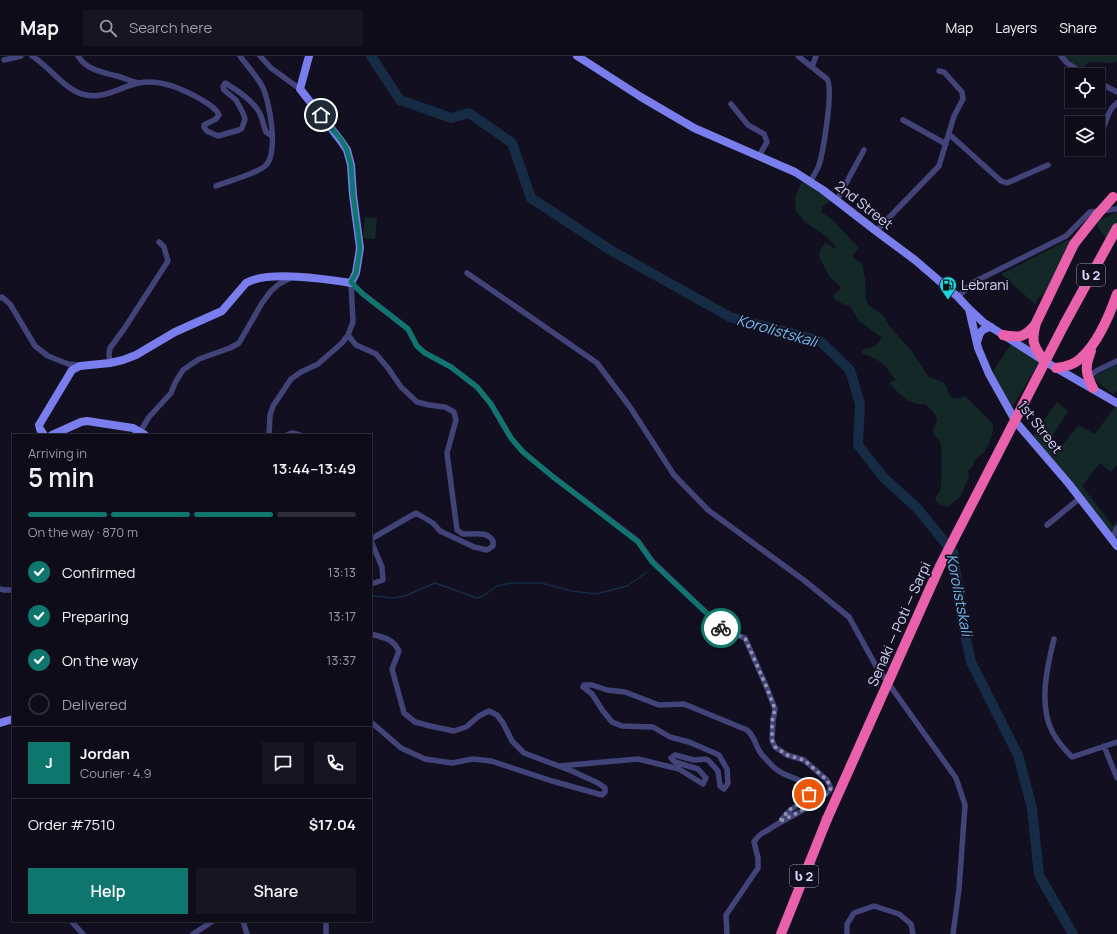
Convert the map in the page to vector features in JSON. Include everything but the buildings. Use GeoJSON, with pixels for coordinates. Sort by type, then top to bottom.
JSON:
{"type":"FeatureCollection","features":[{"type":"Feature","properties":{"kind":"highway"},"geometry":{"type":"LineString","coordinates":[[1044,361],[1036,349],[1032,336],[1036,324],[1074,244],[1096,215],[1115,195]]}},
{"type":"Feature","properties":{"kind":"highway","name":"Senaki — Poti — Sarpi"},"geometry":{"type":"LineString","coordinates":[[781,934],[827,819],[940,566],[1065,323],[1117,228]]}},
{"type":"Feature","properties":{"kind":"highway"},"geometry":{"type":"LineString","coordinates":[[1093,388],[1084,380],[1086,363],[1117,294]]}},
{"type":"Feature","properties":{"kind":"highway"},"geometry":{"type":"LineString","coordinates":[[1003,335],[1016,337],[1027,334],[1036,324]]}},
{"type":"Feature","properties":{"kind":"highway"},"geometry":{"type":"LineString","coordinates":[[1056,368],[1067,366],[1081,359],[1094,344]]}},
{"type":"Feature","properties":{"kind":"street"},"geometry":{"type":"LineString","coordinates":[[4,60],[22,56]]}},
{"type":"Feature","properties":{"kind":"street"},"geometry":{"type":"LineString","coordinates":[[32,56],[74,91],[85,95],[92,96],[108,93],[145,82],[181,89],[208,103],[218,112],[219,115],[216,119],[204,125],[207,131],[218,136],[239,130],[242,128],[245,119],[236,100],[224,90],[223,85],[226,83],[237,90],[251,103],[261,115],[266,132],[272,136]]}},
{"type":"Feature","properties":{"kind":"street"},"geometry":{"type":"LineString","coordinates":[[78,56],[82,63],[89,68],[138,83]]}},
{"type":"Feature","properties":{"kind":"street"},"geometry":{"type":"LineString","coordinates":[[216,186],[259,170],[266,166],[270,159],[272,122],[268,104],[262,86],[240,56]]}},
{"type":"Feature","properties":{"kind":"street"},"geometry":{"type":"LineString","coordinates":[[260,56],[271,68],[300,89],[342,141],[347,150],[351,165],[353,195],[360,248],[356,273],[351,282],[353,322],[348,336],[318,364],[301,372],[291,380],[273,406],[270,415],[269,434]]}},
{"type":"Feature","properties":{"kind":"street"},"geometry":{"type":"LineString","coordinates":[[300,89],[309,56]]}},
{"type":"Feature","properties":{"kind":"street","name":"2nd Street"},"geometry":{"type":"LineString","coordinates":[[578,56],[641,97],[694,128],[795,172],[837,200],[915,260],[991,327],[1056,368],[1084,380]]}},
{"type":"Feature","properties":{"kind":"street"},"geometry":{"type":"LineString","coordinates":[[798,56],[829,82],[830,94],[822,155],[818,167],[810,182]]}},
{"type":"Feature","properties":{"kind":"street"},"geometry":{"type":"LineString","coordinates":[[812,67],[816,56]]}},
{"type":"Feature","properties":{"kind":"street"},"geometry":{"type":"LineString","coordinates":[[1061,56],[1067,63],[1075,68]]}},
{"type":"Feature","properties":{"kind":"street"},"geometry":{"type":"LineString","coordinates":[[876,231],[939,166],[954,116],[963,99],[962,92],[944,72],[939,71]]}},
{"type":"Feature","properties":{"kind":"street"},"geometry":{"type":"LineString","coordinates":[[1105,86],[1117,92]]}},
{"type":"Feature","properties":{"kind":"street"},"geometry":{"type":"LineString","coordinates":[[1105,125],[1112,106],[1117,102]]}},
{"type":"Feature","properties":{"kind":"street"},"geometry":{"type":"LineString","coordinates":[[731,104],[748,125],[764,134],[767,142],[759,156]]}},
{"type":"Feature","properties":{"kind":"street"},"geometry":{"type":"LineString","coordinates":[[902,120],[946,144]]}},
{"type":"Feature","properties":{"kind":"street"},"geometry":{"type":"LineString","coordinates":[[949,134],[1001,181],[1007,183],[1048,165]]}},
{"type":"Feature","properties":{"kind":"street"},"geometry":{"type":"LineString","coordinates":[[837,200],[864,150]]}},
{"type":"Feature","properties":{"kind":"street"},"geometry":{"type":"LineString","coordinates":[[958,297],[972,283],[1066,236],[1090,212],[1117,209]]}},
{"type":"Feature","properties":{"kind":"street"},"geometry":{"type":"LineString","coordinates":[[110,364],[110,348],[168,261],[164,247],[159,242]]}},
{"type":"Feature","properties":{"kind":"street"},"geometry":{"type":"LineString","coordinates":[[467,273],[597,363],[630,407],[674,475],[708,510],[805,581],[849,617],[876,666],[956,778],[965,805],[959,889],[953,934]]}},
{"type":"Feature","properties":{"kind":"street"},"geometry":{"type":"LineString","coordinates":[[54,434],[80,422],[87,421],[133,428],[142,433],[149,417],[171,393],[175,382],[183,370],[199,359],[230,348],[239,343],[258,309],[271,291],[294,276]]}},
{"type":"Feature","properties":{"kind":"street"},"geometry":{"type":"LineString","coordinates":[[0,298],[2,296],[10,304],[35,346],[48,356],[68,364],[80,366],[110,364],[136,355],[175,332],[222,311],[246,283],[251,280],[294,276],[351,282],[363,294],[408,329],[417,346],[425,353],[451,367],[477,387],[491,404],[511,438],[523,452],[638,542],[652,562],[721,628],[732,636],[737,635],[745,638],[775,709],[772,721],[772,740],[775,747],[787,755],[804,760],[827,780],[831,788],[827,794],[813,804],[779,822],[769,830],[758,834],[754,842],[758,858],[758,868],[726,915],[727,934]]}},
{"type":"Feature","properties":{"kind":"street","name":"1st Street"},"geometry":{"type":"LineString","coordinates":[[969,309],[976,343],[989,374],[1016,422],[1080,498],[1117,546]]}},
{"type":"Feature","properties":{"kind":"street"},"geometry":{"type":"LineString","coordinates":[[976,343],[981,330],[991,327]]}},
{"type":"Feature","properties":{"kind":"street"},"geometry":{"type":"LineString","coordinates":[[348,336],[356,345],[376,354],[401,387],[417,402],[429,406],[445,407],[454,412],[456,420],[447,453],[457,530],[463,534],[487,535],[493,541],[493,546],[488,550],[474,547],[440,530],[433,523],[416,513],[372,539]]}},
{"type":"Feature","properties":{"kind":"street"},"geometry":{"type":"LineString","coordinates":[[1084,380],[1098,370],[1117,361]]}},
{"type":"Feature","properties":{"kind":"street"},"geometry":{"type":"LineString","coordinates":[[43,434],[40,429],[40,425],[44,415],[67,376],[72,370],[80,366]]}},
{"type":"Feature","properties":{"kind":"street"},"geometry":{"type":"LineString","coordinates":[[1093,388],[1117,403]]}},
{"type":"Feature","properties":{"kind":"street"},"geometry":{"type":"LineString","coordinates":[[1047,525],[1080,498]]}},
{"type":"Feature","properties":{"kind":"street"},"geometry":{"type":"LineString","coordinates":[[1112,539],[1117,528]]}},
{"type":"Feature","properties":{"kind":"street"},"geometry":{"type":"LineString","coordinates":[[372,542],[382,567],[383,580],[372,584]]}},
{"type":"Feature","properties":{"kind":"street"},"geometry":{"type":"LineString","coordinates":[[0,589],[12,590]]}},
{"type":"Feature","properties":{"kind":"street"},"geometry":{"type":"LineString","coordinates":[[372,634],[394,642],[399,651],[392,669],[404,713],[415,722],[454,731],[466,727],[479,716],[489,711],[497,715],[512,741],[524,753],[598,783],[605,788],[605,792],[602,794],[552,781],[491,761],[473,759],[452,763],[425,758],[401,748],[372,723]]}},
{"type":"Feature","properties":{"kind":"street"},"geometry":{"type":"LineString","coordinates":[[1054,639],[1047,667],[1045,704],[1048,720],[1053,733],[1072,757],[1117,742]]}},
{"type":"Feature","properties":{"kind":"street"},"geometry":{"type":"LineString","coordinates":[[559,766],[638,759],[679,769],[703,784],[706,778],[701,772],[698,769],[674,761],[672,758],[675,755],[694,760],[709,761],[717,769],[720,786],[724,789],[728,783],[727,769],[719,755],[688,742],[670,737],[653,728],[622,726],[612,722],[592,694],[583,687],[586,684],[589,684],[607,690],[625,692],[659,705],[684,704],[747,730],[753,736],[758,750],[766,760],[784,774],[803,781],[806,784],[810,789],[805,800],[789,810],[779,822]]}},
{"type":"Feature","properties":{"kind":"street"},"geometry":{"type":"LineString","coordinates":[[0,723],[12,720]]}},
{"type":"Feature","properties":{"kind":"street"},"geometry":{"type":"LineString","coordinates":[[1104,746],[1117,778]]}},
{"type":"Feature","properties":{"kind":"street"},"geometry":{"type":"LineString","coordinates":[[847,934],[847,924],[854,913],[874,906],[899,914],[911,924],[913,934]]}},
{"type":"Feature","properties":{"kind":"street"},"geometry":{"type":"LineString","coordinates":[[72,922],[83,934]]}},
{"type":"Feature","properties":{"kind":"street"},"geometry":{"type":"LineString","coordinates":[[193,934],[211,922]]}},
{"type":"Feature","properties":{"kind":"street"},"geometry":{"type":"LineString","coordinates":[[243,922],[247,934]]}},
{"type":"Feature","properties":{"kind":"street"},"geometry":{"type":"LineString","coordinates":[[326,922],[326,934]]}},
{"type":"Feature","properties":{"kind":"green space"},"geometry":{"type":"Polygon","coordinates":[[[1064,56],[1117,56],[1117,61],[1111,63],[1089,62],[1083,68],[1078,68],[1068,62],[1064,56]]]}},
{"type":"Feature","properties":{"kind":"green space"},"geometry":{"type":"Polygon","coordinates":[[[803,182],[833,199],[822,207],[822,213],[832,219],[857,246],[858,249],[852,256],[862,264],[865,278],[866,300],[868,305],[883,315],[889,326],[910,349],[929,377],[943,382],[947,387],[948,394],[952,398],[965,396],[993,424],[992,435],[988,446],[975,460],[972,468],[968,471],[969,477],[960,497],[948,507],[939,504],[935,498],[940,492],[941,488],[942,468],[941,444],[933,431],[937,422],[936,417],[925,404],[914,403],[902,396],[890,384],[890,382],[896,380],[885,366],[874,358],[862,353],[863,350],[875,346],[882,338],[858,320],[850,306],[844,305],[833,298],[834,294],[839,291],[840,288],[839,285],[830,277],[820,259],[819,253],[825,242],[835,249],[837,248],[827,237],[804,221],[796,211],[795,198],[801,183],[803,182]]]}},
{"type":"Feature","properties":{"kind":"green space"},"geometry":{"type":"Polygon","coordinates":[[[1117,212],[1117,239],[1105,238],[1097,225],[1098,221],[1117,212]]]}},
{"type":"Feature","properties":{"kind":"green space"},"geometry":{"type":"Polygon","coordinates":[[[365,217],[377,218],[375,239],[363,238],[365,217]]]}},
{"type":"Feature","properties":{"kind":"green space"},"geometry":{"type":"Polygon","coordinates":[[[1080,234],[1078,246],[1060,285],[1038,298],[1036,305],[1001,274],[1080,234]]]}},
{"type":"Feature","properties":{"kind":"green space"},"geometry":{"type":"Polygon","coordinates":[[[1011,344],[1039,362],[1012,408],[992,373],[1011,344]]]}},
{"type":"Feature","properties":{"kind":"green space"},"geometry":{"type":"Polygon","coordinates":[[[1117,364],[1117,391],[1113,394],[1092,378],[1117,364]]]}},
{"type":"Feature","properties":{"kind":"green space"},"geometry":{"type":"Polygon","coordinates":[[[1057,402],[1068,411],[1048,443],[1056,454],[1078,425],[1095,434],[1115,407],[1117,408],[1117,465],[1111,472],[1100,463],[1082,486],[1113,526],[1117,521],[1117,541],[1033,436],[1057,402]]]}},
{"type":"Feature","properties":{"kind":"waterway","name":"Korolistskali"},"geometry":{"type":"LineString","coordinates":[[371,56],[400,100],[451,118],[469,113],[512,143],[531,198],[612,251],[730,317],[820,341],[850,370],[860,404],[858,445],[884,478],[917,508],[953,552],[962,620],[971,662],[1018,755],[1032,808],[1039,875],[1073,934]]}},
{"type":"Feature","properties":{"kind":"waterway"},"geometry":{"type":"LineString","coordinates":[[372,596],[393,598],[405,596],[435,583],[477,598],[483,596],[497,586],[510,583],[541,583],[572,591],[596,594],[627,586],[647,572]]}},
{"type":"Feature","properties":{"kind":"way so far"},"geometry":{"type":"LineString","coordinates":[[721,628],[732,636],[737,635],[745,638],[775,709],[772,721],[772,740],[775,747],[787,755],[804,760],[827,780],[831,788],[827,794],[813,804],[779,822],[789,810],[805,800],[809,794]]}},
{"type":"Feature","properties":{"kind":"place","name":"Lebrani"},"geometry":{"type":"Point","coordinates":[948,300]}},
{"type":"Feature","properties":{"kind":"route"},"geometry":{"type":"LineString","coordinates":[[321,115],[342,141],[347,150],[351,165],[353,195],[360,248],[356,273],[351,282],[363,294],[408,329],[417,346],[425,353],[451,367],[477,387],[491,404],[511,438],[523,452],[638,542],[652,562],[721,628]]}}]}
